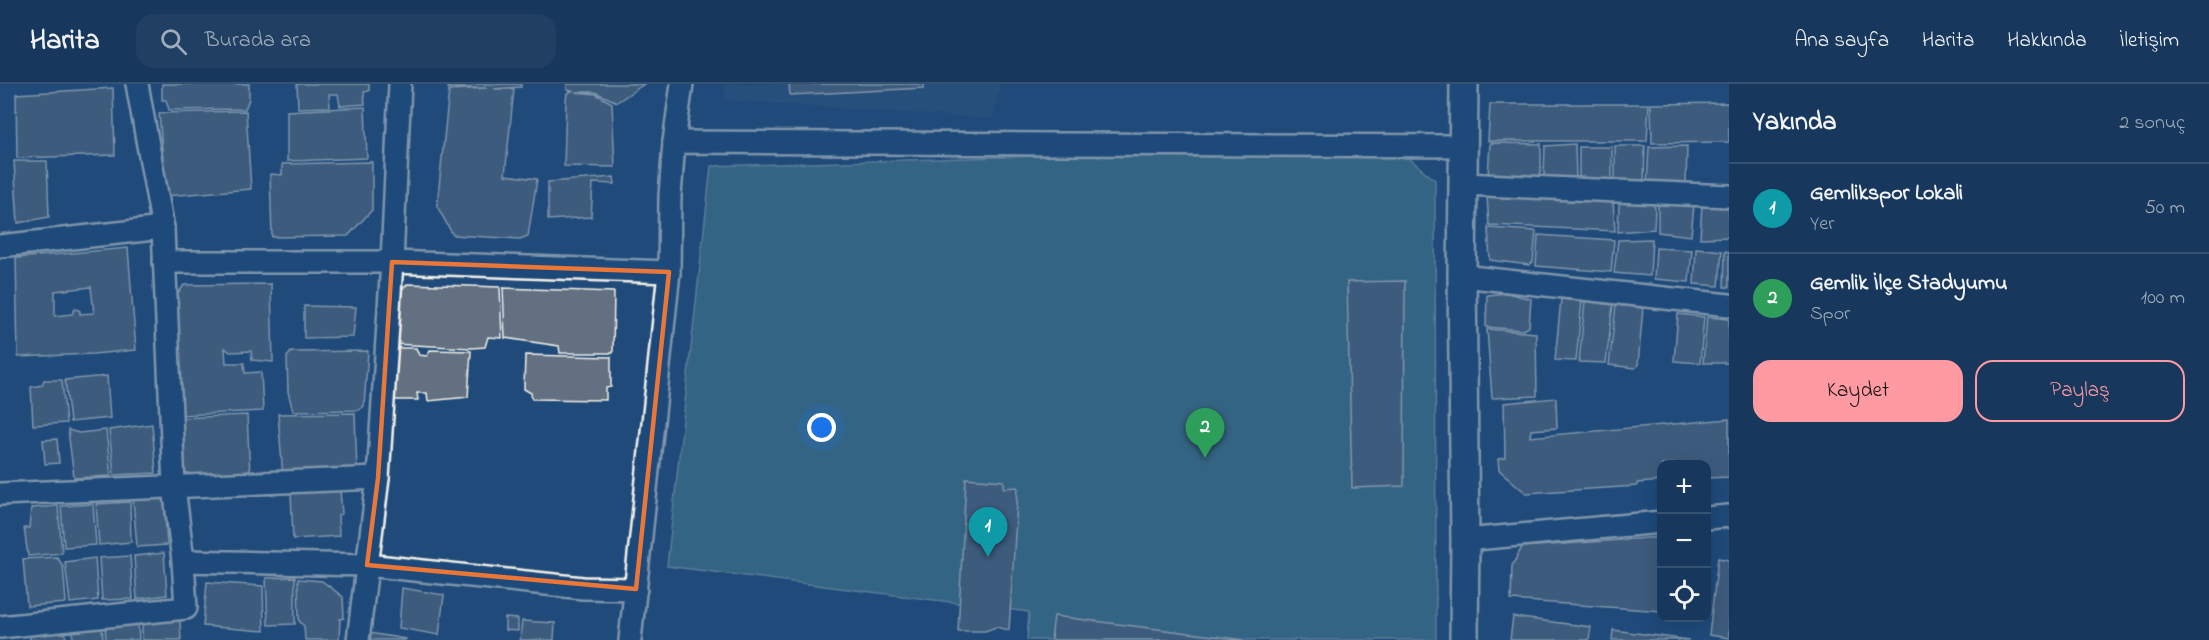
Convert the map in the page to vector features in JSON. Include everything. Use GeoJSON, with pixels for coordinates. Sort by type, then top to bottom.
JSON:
{"type":"FeatureCollection","features":[{"type":"Feature","properties":{"kind":"street"},"geometry":{"type":"LineString","coordinates":[[0,627],[186,608],[174,486],[163,228],[137,84]]}},
{"type":"Feature","properties":{"kind":"street"},"geometry":{"type":"LineString","coordinates":[[358,640],[378,478],[392,262],[400,84]]}},
{"type":"Feature","properties":{"kind":"street"},"geometry":{"type":"LineString","coordinates":[[630,640],[669,272],[670,196],[682,84]]}},
{"type":"Feature","properties":{"kind":"street"},"geometry":{"type":"LineString","coordinates":[[1464,84],[1462,276],[1464,640]]}},
{"type":"Feature","properties":{"kind":"street"},"geometry":{"type":"LineString","coordinates":[[674,142],[1463,146]]}},
{"type":"Feature","properties":{"kind":"street"},"geometry":{"type":"LineString","coordinates":[[1463,184],[1729,196]]}},
{"type":"Feature","properties":{"kind":"street"},"geometry":{"type":"LineString","coordinates":[[0,246],[163,228]]}},
{"type":"Feature","properties":{"kind":"street"},"geometry":{"type":"LineString","coordinates":[[164,262],[392,262],[669,272]]}},
{"type":"Feature","properties":{"kind":"street"},"geometry":{"type":"LineString","coordinates":[[1462,276],[1729,305]]}},
{"type":"Feature","properties":{"kind":"street"},"geometry":{"type":"LineString","coordinates":[[0,494],[378,478]]}},
{"type":"Feature","properties":{"kind":"street"},"geometry":{"type":"LineString","coordinates":[[1711,518],[1729,516]]}},
{"type":"Feature","properties":{"kind":"street"},"geometry":{"type":"LineString","coordinates":[[1465,540],[1657,522]]}},
{"type":"Feature","properties":{"kind":"street"},"geometry":{"type":"LineString","coordinates":[[183,561],[368,564],[583,588],[636,589]]}},
{"type":"Feature","properties":{"kind":"highlighted area"},"geometry":{"type":"Polygon","coordinates":[[[392,262],[669,272],[636,589],[367,565],[378,478],[392,262]]]}},
{"type":"Feature","properties":{"kind":"shaded area"},"geometry":{"type":"Polygon","coordinates":[[[726,84],[1000,84],[993,119],[724,100],[726,84]]]}},
{"type":"Feature","properties":{"kind":"green space"},"geometry":{"type":"Polygon","coordinates":[[[1393,145],[1435,180],[1436,640],[1027,640],[1029,612],[667,566],[711,166],[1393,145]]]}},
{"type":"Feature","properties":{"kind":"building"},"geometry":{"type":"Polygon","coordinates":[[[162,84],[249,84],[249,99],[245,109],[169,110],[166,100],[162,100],[162,84]]]}},
{"type":"Feature","properties":{"kind":"building"},"geometry":{"type":"Polygon","coordinates":[[[297,84],[369,84],[369,91],[364,92],[365,104],[340,106],[338,94],[329,94],[330,107],[298,108],[297,84]]]}},
{"type":"Feature","properties":{"kind":"building"},"geometry":{"type":"Polygon","coordinates":[[[448,84],[521,84],[521,87],[494,89],[514,89],[505,175],[537,179],[528,236],[520,239],[453,235],[437,206],[449,90],[487,88],[448,88],[448,84]]]}},
{"type":"Feature","properties":{"kind":"building"},"geometry":{"type":"Polygon","coordinates":[[[567,84],[644,84],[617,102],[595,92],[575,92],[596,94],[612,103],[615,167],[564,166],[566,100],[567,93],[572,91],[567,90],[567,84]]]}},
{"type":"Feature","properties":{"kind":"building"},"geometry":{"type":"Polygon","coordinates":[[[789,84],[924,84],[924,88],[790,95],[789,84]]]}},
{"type":"Feature","properties":{"kind":"building"},"geometry":{"type":"Polygon","coordinates":[[[113,88],[115,155],[17,158],[16,94],[113,88]]]}},
{"type":"Feature","properties":{"kind":"building"},"geometry":{"type":"Polygon","coordinates":[[[1729,103],[1729,142],[1652,143],[1651,104],[1729,103]]]}},
{"type":"Feature","properties":{"kind":"building"},"geometry":{"type":"Polygon","coordinates":[[[1490,104],[1649,104],[1647,141],[1488,141],[1490,104]]]}},
{"type":"Feature","properties":{"kind":"building"},"geometry":{"type":"Polygon","coordinates":[[[365,107],[367,158],[287,161],[287,111],[365,107]]]}},
{"type":"Feature","properties":{"kind":"building"},"geometry":{"type":"Polygon","coordinates":[[[246,111],[251,189],[166,196],[159,113],[246,111]]]}},
{"type":"Feature","properties":{"kind":"building"},"geometry":{"type":"Polygon","coordinates":[[[1490,143],[1541,144],[1539,177],[1488,176],[1490,143]]]}},
{"type":"Feature","properties":{"kind":"building"},"geometry":{"type":"Polygon","coordinates":[[[1575,144],[1576,179],[1544,176],[1545,146],[1575,144]]]}},
{"type":"Feature","properties":{"kind":"building"},"geometry":{"type":"Polygon","coordinates":[[[1615,146],[1645,146],[1644,181],[1615,182],[1615,146]]]}},
{"type":"Feature","properties":{"kind":"building"},"geometry":{"type":"Polygon","coordinates":[[[1687,146],[1686,185],[1647,184],[1649,147],[1687,146]]]}},
{"type":"Feature","properties":{"kind":"building"},"geometry":{"type":"Polygon","coordinates":[[[1579,147],[1612,147],[1612,181],[1579,180],[1579,147]]]}},
{"type":"Feature","properties":{"kind":"building"},"geometry":{"type":"Polygon","coordinates":[[[14,161],[47,161],[49,217],[18,223],[14,161]]]}},
{"type":"Feature","properties":{"kind":"building"},"geometry":{"type":"Polygon","coordinates":[[[372,162],[372,210],[348,236],[272,237],[270,174],[282,175],[282,164],[372,162]]]}},
{"type":"Feature","properties":{"kind":"building"},"geometry":{"type":"Polygon","coordinates":[[[614,177],[615,184],[593,183],[591,217],[548,220],[548,182],[614,177]]]}},
{"type":"Feature","properties":{"kind":"building"},"geometry":{"type":"Polygon","coordinates":[[[1487,197],[1613,201],[1615,231],[1489,225],[1487,197]]]}},
{"type":"Feature","properties":{"kind":"building"},"geometry":{"type":"Polygon","coordinates":[[[1652,201],[1655,208],[1654,229],[1618,232],[1619,202],[1652,201]]]}},
{"type":"Feature","properties":{"kind":"building"},"geometry":{"type":"Polygon","coordinates":[[[1658,203],[1694,205],[1691,236],[1658,232],[1658,203]]]}},
{"type":"Feature","properties":{"kind":"building"},"geometry":{"type":"Polygon","coordinates":[[[1702,203],[1729,204],[1729,237],[1700,238],[1702,203]]]}},
{"type":"Feature","properties":{"kind":"building"},"geometry":{"type":"Polygon","coordinates":[[[1488,228],[1536,231],[1533,262],[1529,265],[1490,260],[1488,228]]]}},
{"type":"Feature","properties":{"kind":"building"},"geometry":{"type":"Polygon","coordinates":[[[1538,235],[1614,240],[1611,272],[1536,266],[1538,235]]]}},
{"type":"Feature","properties":{"kind":"building"},"geometry":{"type":"Polygon","coordinates":[[[1652,239],[1650,276],[1614,273],[1618,240],[1652,239]]]}},
{"type":"Feature","properties":{"kind":"building"},"geometry":{"type":"Polygon","coordinates":[[[128,248],[136,350],[18,357],[16,258],[128,248]],[[91,287],[55,291],[55,316],[72,314],[75,308],[80,311],[80,314],[94,313],[91,287]]]}},
{"type":"Feature","properties":{"kind":"building"},"geometry":{"type":"Polygon","coordinates":[[[1656,248],[1692,250],[1689,282],[1654,279],[1656,248]]]}},
{"type":"Feature","properties":{"kind":"building"},"geometry":{"type":"Polygon","coordinates":[[[1696,248],[1722,251],[1719,286],[1694,284],[1696,248]]]}},
{"type":"Feature","properties":{"kind":"building"},"geometry":{"type":"Polygon","coordinates":[[[1725,251],[1729,252],[1729,287],[1724,287],[1725,251]]]}},
{"type":"Feature","properties":{"kind":"building"},"geometry":{"type":"Polygon","coordinates":[[[1405,281],[1404,486],[1352,488],[1347,282],[1405,281]]]}},
{"type":"Feature","properties":{"kind":"building"},"geometry":{"type":"Polygon","coordinates":[[[271,284],[273,362],[252,360],[251,351],[230,352],[225,348],[226,363],[244,363],[245,373],[261,372],[263,411],[180,415],[171,304],[184,285],[271,284]]]}},
{"type":"Feature","properties":{"kind":"building"},"geometry":{"type":"Polygon","coordinates":[[[408,284],[500,287],[502,338],[488,337],[485,347],[471,348],[394,344],[399,292],[408,284]]]}},
{"type":"Feature","properties":{"kind":"building"},"geometry":{"type":"Polygon","coordinates":[[[503,288],[614,292],[613,353],[560,353],[559,346],[505,338],[503,288]]]}},
{"type":"Feature","properties":{"kind":"building"},"geometry":{"type":"Polygon","coordinates":[[[1507,293],[1531,299],[1529,327],[1523,330],[1486,327],[1487,295],[1507,293]]]}},
{"type":"Feature","properties":{"kind":"building"},"geometry":{"type":"Polygon","coordinates":[[[1561,299],[1582,301],[1576,361],[1555,360],[1561,299]]]}},
{"type":"Feature","properties":{"kind":"building"},"geometry":{"type":"Polygon","coordinates":[[[1585,301],[1613,305],[1606,363],[1579,362],[1585,301]]]}},
{"type":"Feature","properties":{"kind":"building"},"geometry":{"type":"Polygon","coordinates":[[[1616,305],[1643,308],[1638,365],[1635,368],[1609,365],[1616,305]]]}},
{"type":"Feature","properties":{"kind":"building"},"geometry":{"type":"Polygon","coordinates":[[[304,306],[356,307],[353,337],[304,338],[304,306]]]}},
{"type":"Feature","properties":{"kind":"building"},"geometry":{"type":"Polygon","coordinates":[[[1678,314],[1704,317],[1700,363],[1674,361],[1678,314]]]}},
{"type":"Feature","properties":{"kind":"building"},"geometry":{"type":"Polygon","coordinates":[[[1707,317],[1729,319],[1729,363],[1703,363],[1707,317]]]}},
{"type":"Feature","properties":{"kind":"building"},"geometry":{"type":"Polygon","coordinates":[[[1487,329],[1536,333],[1537,396],[1492,398],[1487,329]]]}},
{"type":"Feature","properties":{"kind":"building"},"geometry":{"type":"Polygon","coordinates":[[[394,348],[416,348],[419,355],[427,356],[430,350],[471,351],[468,397],[428,401],[427,393],[417,393],[418,400],[391,400],[394,348]]]}},
{"type":"Feature","properties":{"kind":"building"},"geometry":{"type":"Polygon","coordinates":[[[368,351],[364,406],[359,410],[293,411],[288,392],[287,357],[291,352],[368,351]]]}},
{"type":"Feature","properties":{"kind":"building"},"geometry":{"type":"Polygon","coordinates":[[[525,355],[611,357],[611,387],[606,388],[606,400],[532,399],[531,393],[524,389],[525,355]]]}},
{"type":"Feature","properties":{"kind":"building"},"geometry":{"type":"Polygon","coordinates":[[[107,376],[110,418],[70,422],[65,380],[107,376]]]}},
{"type":"Feature","properties":{"kind":"building"},"geometry":{"type":"Polygon","coordinates":[[[44,380],[62,380],[66,423],[33,425],[31,387],[42,385],[44,380]]]}},
{"type":"Feature","properties":{"kind":"building"},"geometry":{"type":"Polygon","coordinates":[[[1556,398],[1557,428],[1531,430],[1530,437],[1729,419],[1729,477],[1711,478],[1711,460],[1657,460],[1657,481],[1637,483],[1637,486],[1526,493],[1499,470],[1498,459],[1505,458],[1504,403],[1556,398]]]}},
{"type":"Feature","properties":{"kind":"building"},"geometry":{"type":"Polygon","coordinates":[[[355,413],[357,473],[283,477],[278,414],[355,413]]]}},
{"type":"Feature","properties":{"kind":"building"},"geometry":{"type":"Polygon","coordinates":[[[247,415],[250,475],[184,477],[180,418],[247,415]]]}},
{"type":"Feature","properties":{"kind":"building"},"geometry":{"type":"Polygon","coordinates":[[[152,424],[156,473],[114,475],[109,430],[152,424]]]}},
{"type":"Feature","properties":{"kind":"building"},"geometry":{"type":"Polygon","coordinates":[[[68,430],[79,433],[106,430],[111,476],[74,478],[68,430]]]}},
{"type":"Feature","properties":{"kind":"building"},"geometry":{"type":"Polygon","coordinates":[[[57,439],[59,463],[45,464],[43,440],[57,439]]]}},
{"type":"Feature","properties":{"kind":"building"},"geometry":{"type":"Polygon","coordinates":[[[966,478],[1004,481],[1004,488],[1018,487],[1009,630],[996,627],[985,631],[958,631],[966,478]]]}},
{"type":"Feature","properties":{"kind":"building"},"geometry":{"type":"Polygon","coordinates":[[[340,490],[342,514],[338,515],[339,536],[293,539],[291,493],[340,490]]]}},
{"type":"Feature","properties":{"kind":"building"},"geometry":{"type":"Polygon","coordinates":[[[164,497],[167,545],[137,547],[133,500],[164,497]]]}},
{"type":"Feature","properties":{"kind":"building"},"geometry":{"type":"Polygon","coordinates":[[[130,502],[131,542],[99,545],[96,504],[130,502]]]}},
{"type":"Feature","properties":{"kind":"building"},"geometry":{"type":"Polygon","coordinates":[[[93,504],[96,545],[64,547],[61,506],[93,504]]]}},
{"type":"Feature","properties":{"kind":"building"},"geometry":{"type":"Polygon","coordinates":[[[58,506],[62,553],[28,556],[24,528],[29,528],[31,508],[58,506]]]}},
{"type":"Feature","properties":{"kind":"building"},"geometry":{"type":"Polygon","coordinates":[[[1657,537],[1657,611],[1511,600],[1512,566],[1522,547],[1657,537]]]}},
{"type":"Feature","properties":{"kind":"building"},"geometry":{"type":"Polygon","coordinates":[[[164,553],[167,595],[137,599],[134,556],[164,553]]]}},
{"type":"Feature","properties":{"kind":"building"},"geometry":{"type":"Polygon","coordinates":[[[130,556],[133,599],[102,600],[99,558],[130,556]]]}},
{"type":"Feature","properties":{"kind":"building"},"geometry":{"type":"Polygon","coordinates":[[[57,557],[63,566],[66,603],[27,606],[23,559],[57,557]]]}},
{"type":"Feature","properties":{"kind":"building"},"geometry":{"type":"Polygon","coordinates":[[[95,558],[98,600],[70,603],[65,562],[95,558]]]}},
{"type":"Feature","properties":{"kind":"building"},"geometry":{"type":"Polygon","coordinates":[[[1718,558],[1729,560],[1729,638],[1709,635],[1718,558]]]}},
{"type":"Feature","properties":{"kind":"building"},"geometry":{"type":"Polygon","coordinates":[[[295,577],[295,624],[268,625],[266,578],[295,577]]]}},
{"type":"Feature","properties":{"kind":"building"},"geometry":{"type":"Polygon","coordinates":[[[298,579],[322,581],[343,597],[344,618],[340,619],[339,640],[305,640],[304,626],[299,621],[298,579]]]}},
{"type":"Feature","properties":{"kind":"building"},"geometry":{"type":"Polygon","coordinates":[[[207,582],[263,586],[264,631],[203,626],[207,582]]]}},
{"type":"Feature","properties":{"kind":"building"},"geometry":{"type":"Polygon","coordinates":[[[402,588],[444,595],[439,635],[399,628],[402,588]]]}},
{"type":"Feature","properties":{"kind":"building"},"geometry":{"type":"Polygon","coordinates":[[[1054,616],[1245,640],[1051,640],[1054,616]]]}},
{"type":"Feature","properties":{"kind":"building"},"geometry":{"type":"Polygon","coordinates":[[[1513,617],[1591,627],[1589,640],[1510,640],[1513,617]]]}},
{"type":"Feature","properties":{"kind":"building"},"geometry":{"type":"Polygon","coordinates":[[[505,618],[518,619],[518,631],[505,630],[505,618]]]}},
{"type":"Feature","properties":{"kind":"building"},"geometry":{"type":"Polygon","coordinates":[[[180,620],[181,640],[142,640],[142,623],[180,620]]]}},
{"type":"Feature","properties":{"kind":"building"},"geometry":{"type":"Polygon","coordinates":[[[522,621],[555,623],[554,640],[520,640],[522,621]]]}},
{"type":"Feature","properties":{"kind":"building"},"geometry":{"type":"Polygon","coordinates":[[[138,623],[139,640],[106,640],[105,625],[138,623]]]}},
{"type":"Feature","properties":{"kind":"building"},"geometry":{"type":"Polygon","coordinates":[[[102,625],[103,640],[73,640],[72,627],[102,625]]]}},
{"type":"Feature","properties":{"kind":"building"},"geometry":{"type":"Polygon","coordinates":[[[65,630],[66,640],[30,640],[30,634],[65,630]]]}},
{"type":"Feature","properties":{"kind":"building"},"geometry":{"type":"Polygon","coordinates":[[[1613,630],[1689,640],[1612,640],[1613,630]]]}},
{"type":"Feature","properties":{"kind":"building"},"geometry":{"type":"Polygon","coordinates":[[[369,633],[406,639],[369,640],[369,633]]]}},
{"type":"Feature","properties":{"kind":"place","name":"Gemlik İlçe Stadyumu"},"geometry":{"type":"Point","coordinates":[1205,458]}},
{"type":"Feature","properties":{"kind":"place","name":"Gemlikspor Lokali"},"geometry":{"type":"Point","coordinates":[988,557]}}]}
